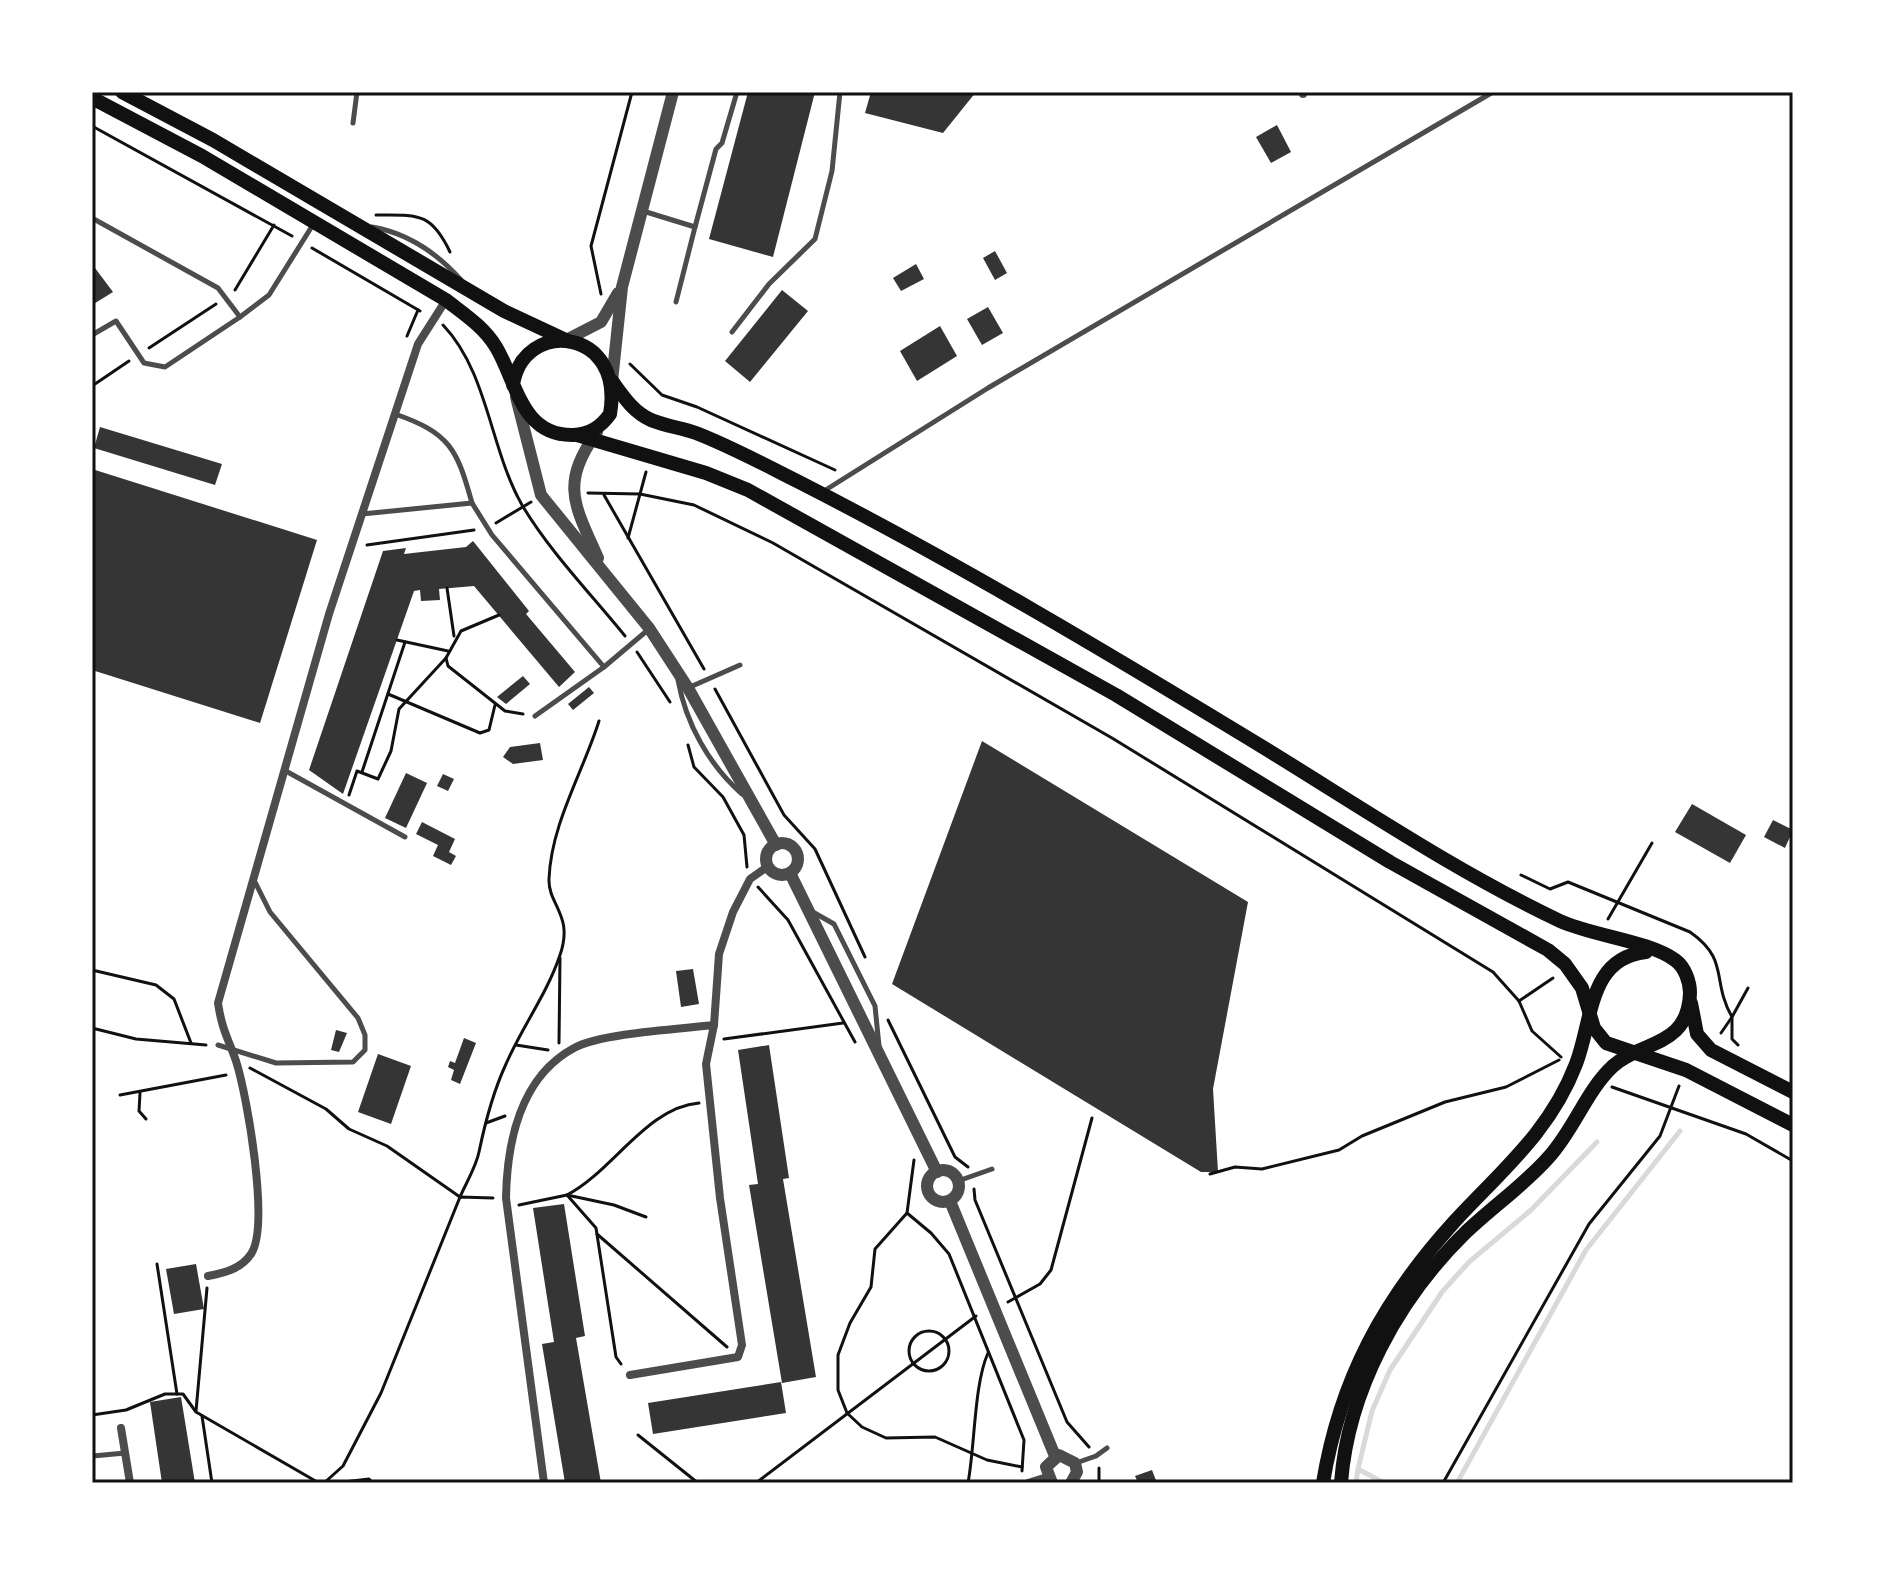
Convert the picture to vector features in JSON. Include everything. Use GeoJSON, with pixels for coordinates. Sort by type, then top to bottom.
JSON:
{"type":"FeatureCollection","features":[{"type":"Feature","properties":{"kind":"main road"},"geometry":{"type":"LineString","coordinates":[[122,92],[539,330],[585,345],[601,357],[612,381],[631,407],[651,420],[691,431],[735,449],[820,493],[1158,684],[1445,859],[1520,900],[1590,933],[1655,951],[1681,964],[1689,980],[1697,1034],[1711,1050],[1793,1092]]}},
{"type":"Feature","properties":{"kind":"main road"},"geometry":{"type":"LineString","coordinates":[[92,98],[202,156],[446,300],[483,329],[497,349],[514,391],[541,426],[706,473],[793,514],[1116,695],[1390,862],[1538,944],[1565,964],[1582,988],[1594,1028],[1606,1043],[1659,1059],[1716,1083],[1793,1125]]}},
{"type":"Feature","properties":{"kind":"main road"},"geometry":{"type":"LineString","coordinates":[[514,391],[515,368],[523,358],[548,344],[566,340]]}},
{"type":"Feature","properties":{"kind":"main road"},"geometry":{"type":"LineString","coordinates":[[584,438],[610,414],[612,381]]}},
{"type":"Feature","properties":{"kind":"main road"},"geometry":{"type":"LineString","coordinates":[[1323,1483],[1357,1362],[1387,1305],[1418,1262],[1496,1183],[1554,1107],[1575,1066],[1599,981],[1607,968],[1632,953],[1655,951]]}},
{"type":"Feature","properties":{"kind":"main road"},"geometry":{"type":"LineString","coordinates":[[1341,1483],[1348,1435],[1365,1379],[1426,1276],[1463,1235],[1547,1160],[1573,1127],[1600,1081],[1616,1063],[1634,1053],[1653,1048],[1682,1024],[1690,995]]}},
{"type":"Feature","properties":{"kind":"street"},"geometry":{"type":"LineString","coordinates":[[612,381],[622,287],[673,92]]}},
{"type":"Feature","properties":{"kind":"street"},"geometry":{"type":"LineString","coordinates":[[566,340],[601,322],[622,287]]}},
{"type":"Feature","properties":{"kind":"street"},"geometry":{"type":"LineString","coordinates":[[208,1276],[231,1271],[250,1256],[260,1225],[252,1146],[236,1061],[222,1033],[218,1003],[283,769],[394,413],[418,344],[446,300]]}},
{"type":"Feature","properties":{"kind":"street"},"geometry":{"type":"LineString","coordinates":[[514,391],[541,495],[649,628],[688,688],[776,845]]}},
{"type":"Feature","properties":{"kind":"street"},"geometry":{"type":"LineString","coordinates":[[584,438],[572,491],[575,508],[603,568]]}},
{"type":"Feature","properties":{"kind":"street"},"geometry":{"type":"LineString","coordinates":[[776,845],[790,845],[797,851],[797,866],[790,873],[777,875],[767,867],[766,856],[776,845]]}},
{"type":"Feature","properties":{"kind":"street"},"geometry":{"type":"LineString","coordinates":[[630,1375],[738,1357],[742,1345],[720,1198],[706,1064],[714,1025],[719,954],[733,912],[750,879],[767,867]]}},
{"type":"Feature","properties":{"kind":"street"},"geometry":{"type":"LineString","coordinates":[[790,873],[937,1172]]}},
{"type":"Feature","properties":{"kind":"street"},"geometry":{"type":"LineString","coordinates":[[544,1483],[507,1203],[506,1161],[521,1111],[535,1083],[563,1052],[576,1046],[632,1035],[714,1025]]}},
{"type":"Feature","properties":{"kind":"street"},"geometry":{"type":"LineString","coordinates":[[937,1172],[951,1172],[958,1181],[957,1194],[950,1201],[935,1200],[928,1193],[929,1179],[937,1172]]}},
{"type":"Feature","properties":{"kind":"street"},"geometry":{"type":"LineString","coordinates":[[950,1201],[1055,1456]]}},
{"type":"Feature","properties":{"kind":"street"},"geometry":{"type":"LineString","coordinates":[[121,1428],[130,1483]]}},
{"type":"Feature","properties":{"kind":"street"},"geometry":{"type":"LineString","coordinates":[[1055,1456],[1068,1456],[1075,1463],[1077,1472],[1071,1483]]}},
{"type":"Feature","properties":{"kind":"street"},"geometry":{"type":"LineString","coordinates":[[1025,1479],[1050,1480],[1046,1467],[1055,1456]]}},
{"type":"Feature","properties":{"kind":"lane"},"geometry":{"type":"LineString","coordinates":[[353,123],[357,92]]}},
{"type":"Feature","properties":{"kind":"lane"},"geometry":{"type":"LineString","coordinates":[[676,302],[716,149],[722,143],[737,92]]}},
{"type":"Feature","properties":{"kind":"lane"},"geometry":{"type":"LineString","coordinates":[[732,332],[769,284],[815,239],[832,171],[840,92]]}},
{"type":"Feature","properties":{"kind":"lane"},"geometry":{"type":"LineString","coordinates":[[820,493],[988,388],[1493,92]]}},
{"type":"Feature","properties":{"kind":"lane"},"geometry":{"type":"LineString","coordinates":[[642,211],[695,227]]}},
{"type":"Feature","properties":{"kind":"lane"},"geometry":{"type":"LineString","coordinates":[[92,218],[218,288],[240,317]]}},
{"type":"Feature","properties":{"kind":"lane"},"geometry":{"type":"LineString","coordinates":[[92,335],[116,321],[144,363],[165,367],[269,295],[314,222]]}},
{"type":"Feature","properties":{"kind":"lane"},"geometry":{"type":"LineString","coordinates":[[394,413],[429,426],[446,438],[457,454],[472,503],[488,528],[604,667]]}},
{"type":"Feature","properties":{"kind":"lane"},"geometry":{"type":"LineString","coordinates":[[362,514],[472,503]]}},
{"type":"Feature","properties":{"kind":"lane"},"geometry":{"type":"LineString","coordinates":[[535,716],[604,667],[649,628]]}},
{"type":"Feature","properties":{"kind":"lane"},"geometry":{"type":"LineString","coordinates":[[688,688],[740,665]]}},
{"type":"Feature","properties":{"kind":"lane"},"geometry":{"type":"LineString","coordinates":[[675,668],[683,705],[717,771],[753,804]]}},
{"type":"Feature","properties":{"kind":"lane"},"geometry":{"type":"LineString","coordinates":[[283,769],[405,837]]}},
{"type":"Feature","properties":{"kind":"lane"},"geometry":{"type":"LineString","coordinates":[[218,1045],[252,1058],[304,1065],[353,1062],[365,1050],[365,1035],[358,1018],[270,912],[258,895],[252,875]]}},
{"type":"Feature","properties":{"kind":"lane"},"geometry":{"type":"LineString","coordinates":[[958,1181],[992,1169]]}},
{"type":"Feature","properties":{"kind":"lane"},"geometry":{"type":"LineString","coordinates":[[1075,1463],[1096,1456],[1107,1448]]}},
{"type":"Feature","properties":{"kind":"lane"},"geometry":{"type":"LineString","coordinates":[[93,1456],[125,1453]]}},
{"type":"Feature","properties":{"kind":"path"},"geometry":{"type":"LineString","coordinates":[[602,306],[591,246],[632,92]]}},
{"type":"Feature","properties":{"kind":"path"},"geometry":{"type":"LineString","coordinates":[[92,386],[139,355]]}},
{"type":"Feature","properties":{"kind":"path"},"geometry":{"type":"LineString","coordinates":[[625,360],[662,395],[697,407],[848,476]]}},
{"type":"Feature","properties":{"kind":"path"},"geometry":{"type":"LineString","coordinates":[[628,538],[646,471]]}},
{"type":"Feature","properties":{"kind":"path"},"geometry":{"type":"LineString","coordinates":[[572,491],[640,494],[694,505],[773,543],[1017,682],[1493,972],[1519,1001],[1532,1031],[1565,1060],[1506,1087],[1445,1102],[1362,1136],[1339,1150],[1262,1169],[1235,1167],[1210,1174]]}},
{"type":"Feature","properties":{"kind":"path"},"geometry":{"type":"LineString","coordinates":[[362,545],[488,528],[541,495]]}},
{"type":"Feature","properties":{"kind":"path"},"geometry":{"type":"LineString","coordinates":[[447,588],[454,638]]}},
{"type":"Feature","properties":{"kind":"path"},"geometry":{"type":"LineString","coordinates":[[346,805],[357,771],[378,779],[393,743],[396,718],[405,700],[446,658],[454,638],[461,631],[499,615]]}},
{"type":"Feature","properties":{"kind":"path"},"geometry":{"type":"LineString","coordinates":[[397,640],[449,651]]}},
{"type":"Feature","properties":{"kind":"path"},"geometry":{"type":"LineString","coordinates":[[362,772],[405,642]]}},
{"type":"Feature","properties":{"kind":"path"},"geometry":{"type":"LineString","coordinates":[[446,658],[448,666],[505,711],[535,716]]}},
{"type":"Feature","properties":{"kind":"path"},"geometry":{"type":"LineString","coordinates":[[388,694],[480,733],[489,730],[495,703]]}},
{"type":"Feature","properties":{"kind":"path"},"geometry":{"type":"LineString","coordinates":[[516,1045],[563,1052],[556,1020],[564,917],[549,882],[557,833],[599,721]]}},
{"type":"Feature","properties":{"kind":"path"},"geometry":{"type":"LineString","coordinates":[[744,835],[745,863],[750,879],[788,920],[859,1048]]}},
{"type":"Feature","properties":{"kind":"path"},"geometry":{"type":"LineString","coordinates":[[1607,922],[1652,843]]}},
{"type":"Feature","properties":{"kind":"path"},"geometry":{"type":"LineString","coordinates":[[92,1415],[126,1410],[165,1394],[183,1394],[202,1416],[321,1483],[343,1466],[381,1393],[479,1153],[480,1138],[516,1045],[532,1019],[560,955]]}},
{"type":"Feature","properties":{"kind":"path"},"geometry":{"type":"LineString","coordinates":[[92,970],[156,985],[174,999],[191,1043]]}},
{"type":"Feature","properties":{"kind":"path"},"geometry":{"type":"LineString","coordinates":[[1519,1001],[1553,978]]}},
{"type":"Feature","properties":{"kind":"path"},"geometry":{"type":"LineString","coordinates":[[1739,1045],[1732,1039],[1732,1017],[1748,988]]}},
{"type":"Feature","properties":{"kind":"path"},"geometry":{"type":"LineString","coordinates":[[711,1041],[843,1023]]}},
{"type":"Feature","properties":{"kind":"path"},"geometry":{"type":"LineString","coordinates":[[92,1028],[136,1039],[218,1045]]}},
{"type":"Feature","properties":{"kind":"path"},"geometry":{"type":"LineString","coordinates":[[236,1061],[326,1109],[349,1129],[387,1146],[460,1197],[507,1203],[567,1195],[589,1184],[663,1116],[683,1105],[710,1103]]}},
{"type":"Feature","properties":{"kind":"path"},"geometry":{"type":"LineString","coordinates":[[120,1095],[238,1073]]}},
{"type":"Feature","properties":{"kind":"path"},"geometry":{"type":"LineString","coordinates":[[1443,1483],[1589,1224],[1660,1136],[1679,1084]]}},
{"type":"Feature","properties":{"kind":"path"},"geometry":{"type":"LineString","coordinates":[[140,1091],[139,1111],[146,1119]]}},
{"type":"Feature","properties":{"kind":"path"},"geometry":{"type":"LineString","coordinates":[[1624,1093],[1746,1134],[1793,1161]]}},
{"type":"Feature","properties":{"kind":"path"},"geometry":{"type":"LineString","coordinates":[[486,1123],[521,1111]]}},
{"type":"Feature","properties":{"kind":"path"},"geometry":{"type":"LineString","coordinates":[[1015,1299],[1040,1284],[1051,1270],[1092,1118]]}},
{"type":"Feature","properties":{"kind":"path"},"geometry":{"type":"LineString","coordinates":[[914,1157],[907,1213],[875,1249],[871,1287],[850,1323],[838,1355],[838,1390],[847,1413],[862,1427],[886,1438],[904,1441],[935,1437],[975,1454],[1022,1467]]}},
{"type":"Feature","properties":{"kind":"path"},"geometry":{"type":"LineString","coordinates":[[567,1195],[614,1205],[646,1217]]}},
{"type":"Feature","properties":{"kind":"path"},"geometry":{"type":"LineString","coordinates":[[567,1195],[597,1234],[656,1282],[738,1357]]}},
{"type":"Feature","properties":{"kind":"path"},"geometry":{"type":"LineString","coordinates":[[907,1213],[931,1233],[949,1254],[1024,1440],[1022,1467],[1025,1479]]}},
{"type":"Feature","properties":{"kind":"path"},"geometry":{"type":"LineString","coordinates":[[597,1234],[616,1357],[630,1375]]}},
{"type":"Feature","properties":{"kind":"path"},"geometry":{"type":"LineString","coordinates":[[157,1264],[177,1394]]}},
{"type":"Feature","properties":{"kind":"path"},"geometry":{"type":"LineString","coordinates":[[196,1412],[208,1276]]}},
{"type":"Feature","properties":{"kind":"path"},"geometry":{"type":"LineString","coordinates":[[756,1483],[975,1317]]}},
{"type":"Feature","properties":{"kind":"path"},"geometry":{"type":"LineString","coordinates":[[927,1331],[945,1338],[949,1350],[941,1367],[929,1371],[912,1362],[909,1349],[915,1337],[927,1331]]}},
{"type":"Feature","properties":{"kind":"path"},"geometry":{"type":"LineString","coordinates":[[968,1483],[975,1454],[981,1379],[988,1353]]}},
{"type":"Feature","properties":{"kind":"path"},"geometry":{"type":"LineString","coordinates":[[202,1416],[212,1483]]}},
{"type":"Feature","properties":{"kind":"path"},"geometry":{"type":"LineString","coordinates":[[638,1435],[698,1483]]}},
{"type":"Feature","properties":{"kind":"path"},"geometry":{"type":"LineString","coordinates":[[335,1483],[369,1479],[373,1483]]}},
{"type":"Feature","properties":{"kind":"building"},"geometry":{"type":"Polygon","coordinates":[[[748,92],[815,92],[773,257],[709,239],[748,92]]]}},
{"type":"Feature","properties":{"kind":"building"},"geometry":{"type":"Polygon","coordinates":[[[871,92],[976,92],[943,133],[865,113],[871,92]]]}},
{"type":"Feature","properties":{"kind":"building"},"geometry":{"type":"Polygon","coordinates":[[[1277,125],[1291,152],[1271,163],[1256,137],[1277,125]]]}},
{"type":"Feature","properties":{"kind":"building"},"geometry":{"type":"Polygon","coordinates":[[[995,251],[1007,273],[995,280],[983,258],[995,251]]]}},
{"type":"Feature","properties":{"kind":"building"},"geometry":{"type":"Polygon","coordinates":[[[92,264],[113,292],[92,305],[92,264]]]}},
{"type":"Feature","properties":{"kind":"building"},"geometry":{"type":"Polygon","coordinates":[[[916,264],[924,279],[901,291],[893,278],[916,264]]]}},
{"type":"Feature","properties":{"kind":"building"},"geometry":{"type":"Polygon","coordinates":[[[782,290],[808,311],[750,382],[725,361],[782,290]]]}},
{"type":"Feature","properties":{"kind":"building"},"geometry":{"type":"Polygon","coordinates":[[[988,307],[1003,333],[982,345],[967,319],[988,307]]]}},
{"type":"Feature","properties":{"kind":"building"},"geometry":{"type":"Polygon","coordinates":[[[940,326],[957,356],[917,381],[900,351],[940,326]]]}},
{"type":"Feature","properties":{"kind":"building"},"geometry":{"type":"Polygon","coordinates":[[[100,427],[222,464],[215,485],[94,448],[100,427]]]}},
{"type":"Feature","properties":{"kind":"building"},"geometry":{"type":"Polygon","coordinates":[[[92,469],[317,540],[260,723],[92,670],[92,469]]]}},
{"type":"Feature","properties":{"kind":"building"},"geometry":{"type":"Polygon","coordinates":[[[473,541],[529,611],[526,614],[575,672],[559,687],[474,586],[439,589],[440,600],[421,601],[420,590],[414,591],[343,794],[309,770],[383,551],[406,548],[404,554],[466,547],[473,541]]]}},
{"type":"Feature","properties":{"kind":"building"},"geometry":{"type":"Polygon","coordinates":[[[523,676],[530,684],[506,704],[497,697],[523,676]]]}},
{"type":"Feature","properties":{"kind":"building"},"geometry":{"type":"Polygon","coordinates":[[[589,687],[594,693],[573,710],[568,704],[589,687]]]}},
{"type":"Feature","properties":{"kind":"building"},"geometry":{"type":"Polygon","coordinates":[[[982,741],[1248,902],[1213,1089],[1218,1172],[1201,1172],[892,984],[982,741]]]}},
{"type":"Feature","properties":{"kind":"building"},"geometry":{"type":"Polygon","coordinates":[[[540,743],[543,760],[513,764],[503,757],[510,747],[540,743]]]}},
{"type":"Feature","properties":{"kind":"building"},"geometry":{"type":"Polygon","coordinates":[[[406,773],[427,783],[406,828],[385,818],[406,773]]]}},
{"type":"Feature","properties":{"kind":"building"},"geometry":{"type":"Polygon","coordinates":[[[443,774],[454,779],[448,791],[437,786],[443,774]]]}},
{"type":"Feature","properties":{"kind":"building"},"geometry":{"type":"Polygon","coordinates":[[[1692,804],[1746,835],[1730,863],[1675,832],[1692,804]]]}},
{"type":"Feature","properties":{"kind":"building"},"geometry":{"type":"Polygon","coordinates":[[[1773,820],[1793,830],[1785,848],[1764,837],[1773,820]]]}},
{"type":"Feature","properties":{"kind":"building"},"geometry":{"type":"Polygon","coordinates":[[[422,822],[455,839],[449,852],[456,856],[451,865],[433,856],[438,845],[416,834],[422,822]]]}},
{"type":"Feature","properties":{"kind":"building"},"geometry":{"type":"Polygon","coordinates":[[[693,969],[699,1004],[681,1007],[676,971],[693,969]]]}},
{"type":"Feature","properties":{"kind":"building"},"geometry":{"type":"Polygon","coordinates":[[[336,1030],[347,1033],[339,1052],[331,1050],[336,1030]]]}},
{"type":"Feature","properties":{"kind":"building"},"geometry":{"type":"Polygon","coordinates":[[[464,1038],[476,1043],[460,1084],[451,1080],[454,1070],[448,1067],[450,1061],[455,1063],[464,1038]]]}},
{"type":"Feature","properties":{"kind":"building"},"geometry":{"type":"Polygon","coordinates":[[[769,1045],[789,1178],[783,1179],[816,1377],[782,1383],[749,1185],[758,1184],[738,1050],[769,1045]]]}},
{"type":"Feature","properties":{"kind":"building"},"geometry":{"type":"Polygon","coordinates":[[[378,1054],[411,1066],[391,1124],[358,1112],[378,1054]]]}},
{"type":"Feature","properties":{"kind":"building"},"geometry":{"type":"Polygon","coordinates":[[[564,1204],[585,1336],[576,1338],[601,1483],[565,1483],[542,1344],[554,1342],[533,1208],[564,1204]]]}},
{"type":"Feature","properties":{"kind":"building"},"geometry":{"type":"Polygon","coordinates":[[[196,1264],[204,1309],[174,1314],[166,1269],[196,1264]]]}},
{"type":"Feature","properties":{"kind":"building"},"geometry":{"type":"Polygon","coordinates":[[[781,1382],[786,1413],[653,1434],[648,1403],[781,1382]]]}},
{"type":"Feature","properties":{"kind":"building"},"geometry":{"type":"Polygon","coordinates":[[[181,1397],[195,1483],[162,1483],[150,1402],[181,1397]]]}},
{"type":"Feature","properties":{"kind":"building"},"geometry":{"type":"Polygon","coordinates":[[[1152,1470],[1157,1483],[1138,1483],[1135,1476],[1152,1470]]]}},
{"type":"Feature","properties":{"kind":"waterway"},"geometry":{"type":"LineString","coordinates":[[1457,1483],[1586,1250],[1680,1131]]}},
{"type":"Feature","properties":{"kind":"waterway"},"geometry":{"type":"LineString","coordinates":[[1384,1483],[1358,1469],[1372,1411],[1390,1370],[1442,1292],[1469,1262],[1531,1210],[1597,1142]]}},
{"type":"Feature","properties":{"kind":"waterway"},"geometry":{"type":"LineString","coordinates":[[1356,1483],[1358,1469]]}}]}
